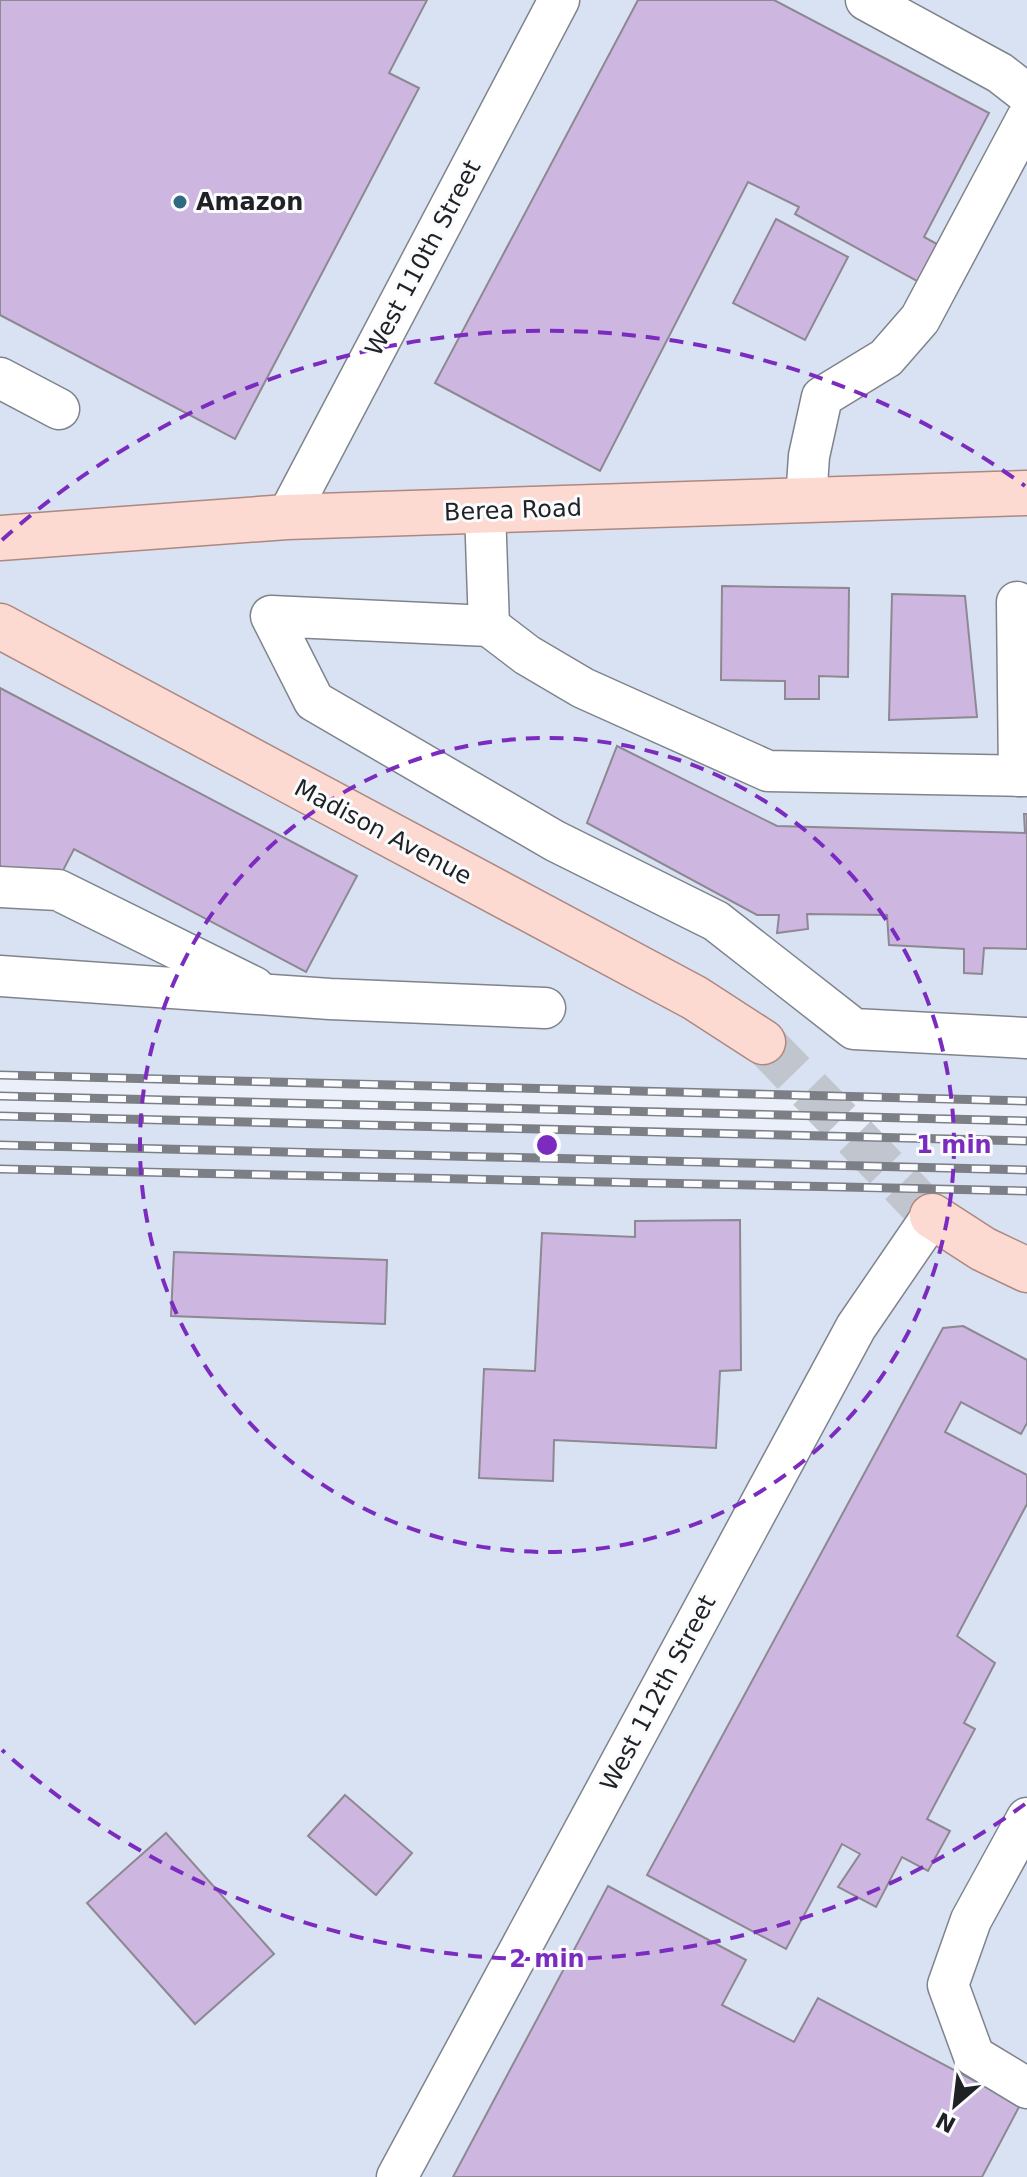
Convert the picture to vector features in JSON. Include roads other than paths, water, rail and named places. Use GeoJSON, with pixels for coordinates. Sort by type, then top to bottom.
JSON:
{"type":"FeatureCollection","features":[{"type":"Feature","properties":{"kind":"main road","name":"Berea Road"},"geometry":{"type":"LineString","coordinates":[[0,538],[287,517],[1027,493]]}},
{"type":"Feature","properties":{"kind":"main road","name":"Madison Avenue"},"geometry":{"type":"LineString","coordinates":[[0,626],[695,998],[763,1042]]}},
{"type":"Feature","properties":{"kind":"main road"},"geometry":{"type":"LineString","coordinates":[[932,1216],[983,1249],[1027,1270]]}},
{"type":"Feature","properties":{"kind":"street","name":"West 110th Street"},"geometry":{"type":"LineString","coordinates":[[287,517],[559,0]]}},
{"type":"Feature","properties":{"kind":"street"},"geometry":{"type":"LineString","coordinates":[[866,0],[1000,73],[1027,94]]}},
{"type":"Feature","properties":{"kind":"street"},"geometry":{"type":"LineString","coordinates":[[806,500],[809,456],[822,397],[886,358],[920,319],[1027,118]]}},
{"type":"Feature","properties":{"kind":"street"},"geometry":{"type":"LineString","coordinates":[[0,378],[59,409],[0,413]]}},
{"type":"Feature","properties":{"kind":"street"},"geometry":{"type":"LineString","coordinates":[[485,510],[489,626]]}},
{"type":"Feature","properties":{"kind":"street"},"geometry":{"type":"LineString","coordinates":[[1017,602],[1023,776],[768,771],[583,688],[527,655],[489,626],[271,616],[314,701],[555,841],[716,921],[854,1029],[1027,1038]]}},
{"type":"Feature","properties":{"kind":"street"},"geometry":{"type":"LineString","coordinates":[[0,887],[58,890],[272,995]]}},
{"type":"Feature","properties":{"kind":"street"},"geometry":{"type":"LineString","coordinates":[[0,976],[272,995],[545,1008]]}},
{"type":"Feature","properties":{"kind":"street","name":"West 112th Street"},"geometry":{"type":"LineString","coordinates":[[397,2177],[856,1327],[932,1216]]}},
{"type":"Feature","properties":{"kind":"street"},"geometry":{"type":"LineString","coordinates":[[1027,1818],[971,1920],[948,1985],[974,2056],[1027,2088]]}},
{"type":"Feature","properties":{"kind":"tunnel"},"geometry":{"type":"LineString","coordinates":[[763,1042],[932,1216]]}},
{"type":"Feature","properties":{"kind":"railway"},"geometry":{"type":"LineString","coordinates":[[0,1075],[1027,1101]]}},
{"type":"Feature","properties":{"kind":"railway"},"geometry":{"type":"LineString","coordinates":[[0,1096],[1027,1121]]}},
{"type":"Feature","properties":{"kind":"railway"},"geometry":{"type":"LineString","coordinates":[[0,1116],[1027,1141]]}},
{"type":"Feature","properties":{"kind":"railway"},"geometry":{"type":"LineString","coordinates":[[0,1145],[1027,1170]]}},
{"type":"Feature","properties":{"kind":"railway"},"geometry":{"type":"LineString","coordinates":[[0,1169],[1027,1191]]}},
{"type":"Feature","properties":{"kind":"place","name":"Amazon"},"geometry":{"type":"Point","coordinates":[180,202]}}]}
